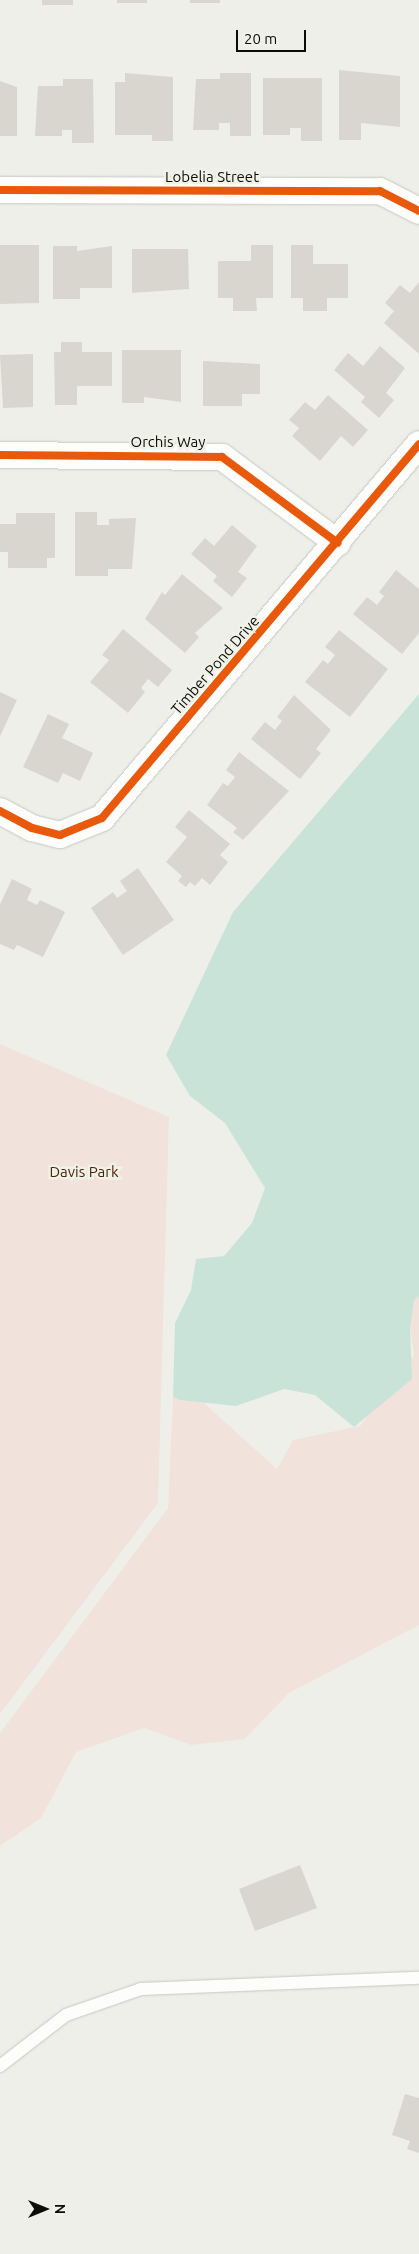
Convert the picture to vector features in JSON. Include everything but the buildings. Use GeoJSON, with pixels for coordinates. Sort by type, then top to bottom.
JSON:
{"type":"FeatureCollection","features":[{"type":"Feature","properties":{"kind":"street","name":"Lobelia Street"},"geometry":{"type":"LineString","coordinates":[[0,190],[380,191],[419,211]]}},
{"type":"Feature","properties":{"kind":"street","name":"Timber Pond Drive"},"geometry":{"type":"LineString","coordinates":[[0,811],[32,828],[60,835],[102,818],[338,543],[419,444]]}},
{"type":"Feature","properties":{"kind":"street","name":"Orchis Way"},"geometry":{"type":"LineString","coordinates":[[0,455],[222,456],[338,543]]}},
{"type":"Feature","properties":{"kind":"lane"},"geometry":{"type":"LineString","coordinates":[[0,2066],[66,2014],[141,1989],[419,1978]]}},
{"type":"Feature","properties":{"kind":"green space","name":"Davis Park"},"geometry":{"type":"Polygon","coordinates":[[[0,1044],[169,1117],[158,1503],[0,1714],[0,1044]]]}},
{"type":"Feature","properties":{"kind":"green space"},"geometry":{"type":"Polygon","coordinates":[[[419,1296],[419,1625],[289,1693],[245,1739],[191,1745],[144,1728],[76,1752],[41,1818],[0,1846],[0,1733],[168,1508],[173,1397],[203,1402],[277,1469],[293,1440],[360,1426],[414,1355],[410,1328],[414,1301],[419,1296]]]}},
{"type":"Feature","properties":{"kind":"shaded area"},"geometry":{"type":"Polygon","coordinates":[[[419,694],[419,1296],[414,1301],[410,1328],[412,1379],[354,1427],[315,1395],[284,1389],[236,1406],[180,1400],[173,1397],[175,1323],[191,1290],[196,1259],[224,1256],[252,1223],[265,1188],[225,1123],[190,1096],[166,1055],[233,912],[419,694]]]}},
{"type":"Feature","properties":{"kind":"cycle path"},"geometry":{"type":"LineString","coordinates":[[0,190],[380,191],[419,211]]}},
{"type":"Feature","properties":{"kind":"cycle path"},"geometry":{"type":"LineString","coordinates":[[0,811],[32,828],[60,835],[102,818],[419,444]]}},
{"type":"Feature","properties":{"kind":"cycle path"},"geometry":{"type":"LineString","coordinates":[[0,455],[222,457],[338,543]]}}]}
